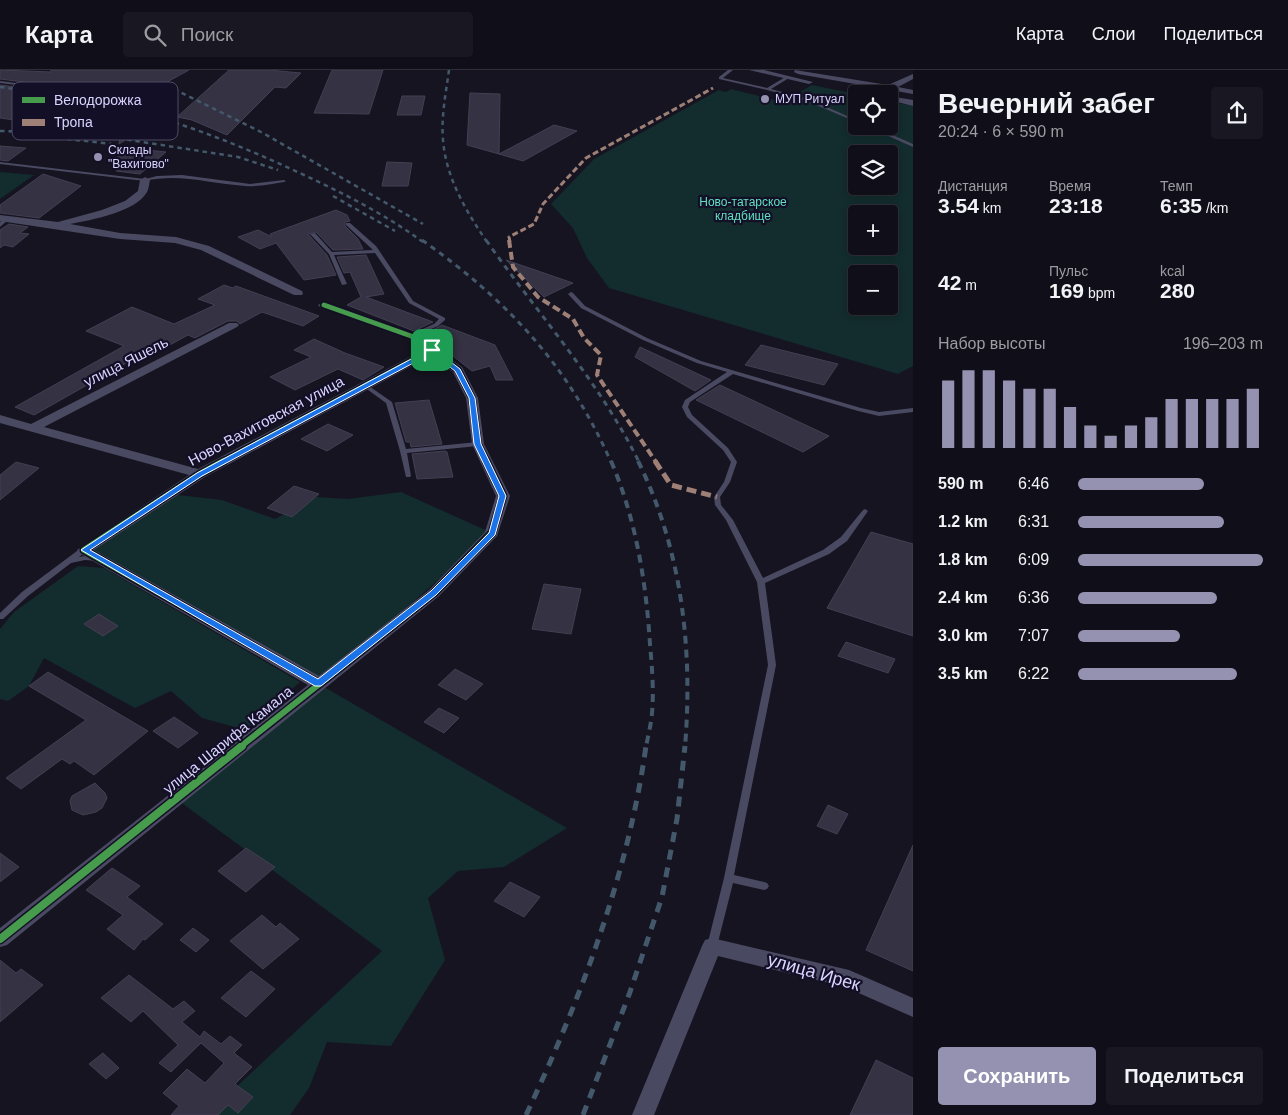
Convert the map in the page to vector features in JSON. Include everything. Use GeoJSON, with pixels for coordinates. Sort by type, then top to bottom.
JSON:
{"type":"FeatureCollection","features":[{"type":"Feature","properties":{"kind":"street"},"geometry":{"type":"LineString","coordinates":[[753,70],[848,90]]}},
{"type":"Feature","properties":{"kind":"street"},"geometry":{"type":"LineString","coordinates":[[788,77],[800,71],[873,85]]}},
{"type":"Feature","properties":{"kind":"street"},"geometry":{"type":"LineString","coordinates":[[895,85],[913,76]]}},
{"type":"Feature","properties":{"kind":"street"},"geometry":{"type":"LineString","coordinates":[[898,90],[913,92]]}},
{"type":"Feature","properties":{"kind":"street"},"geometry":{"type":"LineString","coordinates":[[898,100],[913,103]]}},
{"type":"Feature","properties":{"kind":"street"},"geometry":{"type":"LineString","coordinates":[[56,225],[93,216],[126,204],[142,192],[152,177]]}},
{"type":"Feature","properties":{"kind":"street"},"geometry":{"type":"LineString","coordinates":[[2,221],[56,225],[120,236],[176,240],[192,244],[298,293]]}},
{"type":"Feature","properties":{"kind":"street","name":"улица Шарифа Камала"},"geometry":{"type":"LineString","coordinates":[[0,939],[434,593],[492,533],[503,496],[478,444],[472,398],[458,370],[411,336],[324,305]]}},
{"type":"Feature","properties":{"kind":"street","name":"улица Яшель"},"geometry":{"type":"LineString","coordinates":[[34,428],[233,325]]}},
{"type":"Feature","properties":{"kind":"street","name":"Ново-Вахитовская улица"},"geometry":{"type":"LineString","coordinates":[[84,550],[200,474],[432,350]]}},
{"type":"Feature","properties":{"kind":"street"},"geometry":{"type":"LineString","coordinates":[[0,419],[200,474]]}},
{"type":"Feature","properties":{"kind":"street"},"geometry":{"type":"LineString","coordinates":[[84,550],[318,684]]}},
{"type":"Feature","properties":{"kind":"street"},"geometry":{"type":"LineString","coordinates":[[643,1115],[712,946]]}},
{"type":"Feature","properties":{"kind":"street","name":"улица Ирек"},"geometry":{"type":"LineString","coordinates":[[712,946],[849,979],[913,1008]]}},
{"type":"Feature","properties":{"kind":"lane"},"geometry":{"type":"LineString","coordinates":[[731,70],[720,78],[808,100],[848,118]]}},
{"type":"Feature","properties":{"kind":"lane"},"geometry":{"type":"LineString","coordinates":[[768,89],[788,77]]}},
{"type":"Feature","properties":{"kind":"lane"},"geometry":{"type":"LineString","coordinates":[[888,135],[913,146]]}},
{"type":"Feature","properties":{"kind":"lane"},"geometry":{"type":"LineString","coordinates":[[0,163],[152,177],[198,178],[247,185],[284,181]]}},
{"type":"Feature","properties":{"kind":"lane"},"geometry":{"type":"LineString","coordinates":[[348,224],[376,250],[411,302],[444,320],[411,336]]}},
{"type":"Feature","properties":{"kind":"lane"},"geometry":{"type":"LineString","coordinates":[[313,234],[331,254],[344,284]]}},
{"type":"Feature","properties":{"kind":"lane"},"geometry":{"type":"LineString","coordinates":[[331,254],[376,250]]}},
{"type":"Feature","properties":{"kind":"lane"},"geometry":{"type":"LineString","coordinates":[[571,294],[583,307],[645,339],[699,362],[879,414],[913,410]]}},
{"type":"Feature","properties":{"kind":"lane"},"geometry":{"type":"LineString","coordinates":[[712,946],[729,878],[772,665],[761,582],[729,520],[718,506],[717,497],[727,482],[734,462],[726,449],[689,416],[685,407],[688,401],[732,372]]}},
{"type":"Feature","properties":{"kind":"lane"},"geometry":{"type":"LineString","coordinates":[[366,386],[389,402],[408,476]]}},
{"type":"Feature","properties":{"kind":"lane"},"geometry":{"type":"LineString","coordinates":[[403,451],[478,444]]}},
{"type":"Feature","properties":{"kind":"lane"},"geometry":{"type":"LineString","coordinates":[[761,582],[826,552],[844,539],[865,511]]}},
{"type":"Feature","properties":{"kind":"lane","name":"Ново-Вахитовская улица"},"geometry":{"type":"LineString","coordinates":[[0,617],[25,594],[84,550]]}},
{"type":"Feature","properties":{"kind":"lane"},"geometry":{"type":"LineString","coordinates":[[67,563],[85,558],[100,559]]}},
{"type":"Feature","properties":{"kind":"lane"},"geometry":{"type":"LineString","coordinates":[[729,878],[764,886]]}},
{"type":"Feature","properties":{"kind":"green space","name":"Ново-татарское кладбище"},"geometry":{"type":"Polygon","coordinates":[[[812,85],[848,92],[848,135],[898,135],[898,103],[913,106],[913,366],[898,374],[609,288],[587,258],[573,228],[551,204],[594,159],[719,90],[726,92],[731,89],[783,102],[812,85]]]}},
{"type":"Feature","properties":{"kind":"green space"},"geometry":{"type":"Polygon","coordinates":[[[0,172],[34,175],[0,199],[0,172]]]}},
{"type":"Feature","properties":{"kind":"green space"},"geometry":{"type":"Polygon","coordinates":[[[401,492],[492,533],[319,684],[567,828],[504,867],[458,871],[428,898],[445,960],[391,1046],[327,1042],[309,1088],[290,1115],[206,1115],[382,951],[175,798],[318,684],[84,550],[169,494],[222,500],[275,519],[316,497],[348,499],[401,492]]]}},
{"type":"Feature","properties":{"kind":"green space"},"geometry":{"type":"Polygon","coordinates":[[[78,566],[104,568],[300,682],[246,730],[202,718],[171,691],[135,708],[44,658],[29,686],[8,701],[0,699],[0,629],[14,612],[78,566]]]}},
{"type":"Feature","properties":{"kind":"building"},"geometry":{"type":"Polygon","coordinates":[[[0,70],[51,72],[51,70],[189,70],[167,82],[24,82],[0,79],[0,70]]]}},
{"type":"Feature","properties":{"kind":"building"},"geometry":{"type":"Polygon","coordinates":[[[229,70],[269,70],[301,73],[286,88],[275,87],[227,135],[178,116],[229,70]]]}},
{"type":"Feature","properties":{"kind":"building"},"geometry":{"type":"Polygon","coordinates":[[[332,70],[383,70],[369,114],[314,113],[332,70]]]}},
{"type":"Feature","properties":{"kind":"building"},"geometry":{"type":"Polygon","coordinates":[[[0,85],[12,86],[12,120],[0,118],[0,85]]]}},
{"type":"Feature","properties":{"kind":"building"},"geometry":{"type":"Polygon","coordinates":[[[470,93],[500,94],[499,154],[467,145],[470,93]]]}},
{"type":"Feature","properties":{"kind":"building"},"geometry":{"type":"Polygon","coordinates":[[[402,96],[425,96],[421,115],[397,115],[402,96]]]}},
{"type":"Feature","properties":{"kind":"building"},"geometry":{"type":"Polygon","coordinates":[[[554,125],[577,131],[523,161],[499,154],[554,125]]]}},
{"type":"Feature","properties":{"kind":"building"},"geometry":{"type":"Polygon","coordinates":[[[0,146],[26,148],[8,161],[0,160],[0,146]]]}},
{"type":"Feature","properties":{"kind":"building"},"geometry":{"type":"Polygon","coordinates":[[[119,147],[166,152],[140,174],[116,171],[119,147]]]}},
{"type":"Feature","properties":{"kind":"building"},"geometry":{"type":"Polygon","coordinates":[[[387,162],[412,163],[408,186],[382,186],[387,162]]]}},
{"type":"Feature","properties":{"kind":"building"},"geometry":{"type":"Polygon","coordinates":[[[43,174],[81,186],[39,218],[0,213],[0,205],[43,174]]]}},
{"type":"Feature","properties":{"kind":"building"},"geometry":{"type":"Polygon","coordinates":[[[336,210],[347,215],[350,221],[345,222],[345,226],[358,239],[363,249],[333,250],[316,232],[308,234],[327,255],[336,275],[304,280],[276,243],[260,249],[238,237],[258,230],[272,237],[270,234],[336,210]]]}},
{"type":"Feature","properties":{"kind":"building"},"geometry":{"type":"Polygon","coordinates":[[[9,224],[28,227],[20,233],[29,234],[13,247],[4,245],[0,248],[0,230],[9,224]]]}},
{"type":"Feature","properties":{"kind":"building"},"geometry":{"type":"Polygon","coordinates":[[[366,255],[384,294],[366,297],[433,322],[414,331],[347,305],[361,297],[350,272],[344,273],[337,257],[366,255]]]}},
{"type":"Feature","properties":{"kind":"building"},"geometry":{"type":"Polygon","coordinates":[[[506,260],[573,283],[544,297],[506,260]]]}},
{"type":"Feature","properties":{"kind":"building"},"geometry":{"type":"Polygon","coordinates":[[[224,285],[233,288],[236,286],[319,316],[303,326],[262,312],[240,324],[237,321],[228,321],[195,338],[188,335],[148,357],[142,354],[34,415],[15,407],[124,346],[86,331],[132,307],[174,324],[215,305],[198,299],[224,285]]]}},
{"type":"Feature","properties":{"kind":"building"},"geometry":{"type":"Polygon","coordinates":[[[442,325],[495,345],[513,380],[496,380],[490,366],[472,371],[425,334],[442,325]]]}},
{"type":"Feature","properties":{"kind":"building"},"geometry":{"type":"Polygon","coordinates":[[[314,339],[384,367],[363,380],[338,369],[295,390],[270,377],[311,357],[294,350],[314,339]]]}},
{"type":"Feature","properties":{"kind":"building"},"geometry":{"type":"Polygon","coordinates":[[[761,345],[838,364],[824,385],[745,365],[761,345]]]}},
{"type":"Feature","properties":{"kind":"building"},"geometry":{"type":"Polygon","coordinates":[[[640,347],[711,380],[695,391],[635,357],[640,347]]]}},
{"type":"Feature","properties":{"kind":"building"},"geometry":{"type":"Polygon","coordinates":[[[720,385],[829,436],[803,452],[696,400],[720,385]]]}},
{"type":"Feature","properties":{"kind":"building"},"geometry":{"type":"Polygon","coordinates":[[[429,400],[442,444],[411,447],[410,442],[406,442],[395,403],[429,400]]]}},
{"type":"Feature","properties":{"kind":"building"},"geometry":{"type":"Polygon","coordinates":[[[328,424],[353,435],[327,451],[301,439],[328,424]]]}},
{"type":"Feature","properties":{"kind":"building"},"geometry":{"type":"Polygon","coordinates":[[[447,452],[453,477],[417,479],[412,454],[447,452]]]}},
{"type":"Feature","properties":{"kind":"building"},"geometry":{"type":"Polygon","coordinates":[[[16,462],[39,468],[0,500],[0,475],[16,462]]]}},
{"type":"Feature","properties":{"kind":"building"},"geometry":{"type":"Polygon","coordinates":[[[294,486],[319,494],[292,517],[267,508],[294,486]]]}},
{"type":"Feature","properties":{"kind":"building"},"geometry":{"type":"Polygon","coordinates":[[[871,532],[913,544],[913,636],[827,608],[871,532]]]}},
{"type":"Feature","properties":{"kind":"building"},"geometry":{"type":"Polygon","coordinates":[[[544,584],[581,589],[571,634],[532,629],[544,584]]]}},
{"type":"Feature","properties":{"kind":"building"},"geometry":{"type":"Polygon","coordinates":[[[99,614],[118,626],[103,636],[84,624],[99,614]]]}},
{"type":"Feature","properties":{"kind":"building"},"geometry":{"type":"Polygon","coordinates":[[[846,642],[895,659],[888,673],[838,656],[846,642]]]}},
{"type":"Feature","properties":{"kind":"building"},"geometry":{"type":"Polygon","coordinates":[[[455,669],[483,684],[466,700],[438,685],[455,669]]]}},
{"type":"Feature","properties":{"kind":"building"},"geometry":{"type":"Polygon","coordinates":[[[48,672],[148,731],[94,775],[74,761],[70,764],[62,759],[21,789],[6,778],[86,720],[29,686],[48,672]]]}},
{"type":"Feature","properties":{"kind":"building"},"geometry":{"type":"Polygon","coordinates":[[[439,708],[459,718],[444,733],[424,722],[439,708]]]}},
{"type":"Feature","properties":{"kind":"building"},"geometry":{"type":"Polygon","coordinates":[[[174,717],[198,733],[178,748],[153,731],[174,717]]]}},
{"type":"Feature","properties":{"kind":"building"},"geometry":{"type":"Polygon","coordinates":[[[95,783],[105,793],[107,798],[102,808],[96,812],[83,815],[72,810],[70,801],[72,796],[95,783]]]}},
{"type":"Feature","properties":{"kind":"building"},"geometry":{"type":"Polygon","coordinates":[[[828,805],[848,814],[837,834],[817,826],[828,805]]]}},
{"type":"Feature","properties":{"kind":"building"},"geometry":{"type":"Polygon","coordinates":[[[913,845],[913,971],[866,950],[913,845]]]}},
{"type":"Feature","properties":{"kind":"building"},"geometry":{"type":"Polygon","coordinates":[[[246,848],[275,867],[246,892],[218,871],[246,848]]]}},
{"type":"Feature","properties":{"kind":"building"},"geometry":{"type":"Polygon","coordinates":[[[0,853],[19,867],[0,882],[0,853]]]}},
{"type":"Feature","properties":{"kind":"building"},"geometry":{"type":"Polygon","coordinates":[[[112,868],[140,886],[127,897],[163,924],[145,940],[143,939],[134,950],[107,929],[123,915],[86,890],[112,868]]]}},
{"type":"Feature","properties":{"kind":"building"},"geometry":{"type":"Polygon","coordinates":[[[510,882],[540,897],[524,917],[494,901],[510,882]]]}},
{"type":"Feature","properties":{"kind":"building"},"geometry":{"type":"Polygon","coordinates":[[[262,915],[276,927],[280,923],[299,939],[263,969],[230,941],[262,915]]]}},
{"type":"Feature","properties":{"kind":"building"},"geometry":{"type":"Polygon","coordinates":[[[193,928],[209,940],[196,952],[180,940],[193,928]]]}},
{"type":"Feature","properties":{"kind":"building"},"geometry":{"type":"Polygon","coordinates":[[[0,960],[16,973],[21,969],[43,985],[0,1022],[0,960]]]}},
{"type":"Feature","properties":{"kind":"building"},"geometry":{"type":"Polygon","coordinates":[[[251,971],[275,989],[246,1017],[221,998],[251,971]]]}},
{"type":"Feature","properties":{"kind":"building"},"geometry":{"type":"Polygon","coordinates":[[[129,975],[173,1009],[184,1001],[195,1011],[182,1022],[200,1037],[204,1031],[221,1044],[230,1036],[242,1045],[234,1053],[252,1067],[235,1084],[253,1097],[238,1113],[228,1105],[218,1115],[171,1115],[179,1106],[163,1093],[187,1069],[205,1083],[224,1063],[201,1043],[171,1072],[159,1063],[178,1045],[143,1011],[131,1022],[101,998],[129,975]]]}},
{"type":"Feature","properties":{"kind":"building"},"geometry":{"type":"Polygon","coordinates":[[[103,1053],[119,1068],[106,1079],[89,1064],[103,1053]]]}},
{"type":"Feature","properties":{"kind":"building"},"geometry":{"type":"Polygon","coordinates":[[[876,1060],[913,1078],[913,1115],[850,1115],[876,1060]]]}},
{"type":"Feature","properties":{"kind":"railway"},"geometry":{"type":"LineString","coordinates":[[449,70],[443,122],[443,140],[448,168],[458,194],[487,242]]}},
{"type":"Feature","properties":{"kind":"railway"},"geometry":{"type":"LineString","coordinates":[[0,87],[12,89]]}},
{"type":"Feature","properties":{"kind":"railway"},"geometry":{"type":"LineString","coordinates":[[178,91],[261,132],[423,224]]}},
{"type":"Feature","properties":{"kind":"railway"},"geometry":{"type":"LineString","coordinates":[[178,124],[230,142],[335,190],[380,214],[423,242]]}},
{"type":"Feature","properties":{"kind":"railway"},"geometry":{"type":"LineString","coordinates":[[0,131],[12,131]]}},
{"type":"Feature","properties":{"kind":"railway"},"geometry":{"type":"LineString","coordinates":[[76,140],[112,144]]}},
{"type":"Feature","properties":{"kind":"railway"},"geometry":{"type":"LineString","coordinates":[[130,140],[238,157],[278,170]]}},
{"type":"Feature","properties":{"kind":"railway"},"geometry":{"type":"LineString","coordinates":[[333,196],[395,231]]}},
{"type":"Feature","properties":{"kind":"railway"},"geometry":{"type":"LineString","coordinates":[[422,240],[482,287],[533,338],[555,365],[575,395],[594,427],[611,462]]}},
{"type":"Feature","properties":{"kind":"railway"},"geometry":{"type":"LineString","coordinates":[[486,240],[587,376],[623,432],[639,462]]}},
{"type":"Feature","properties":{"kind":"railway"},"geometry":{"type":"LineString","coordinates":[[611,461],[620,483],[633,528],[646,597],[653,696],[652,717],[646,747]]}},
{"type":"Feature","properties":{"kind":"railway"},"geometry":{"type":"LineString","coordinates":[[638,461],[665,529],[681,601],[687,673],[685,747]]}},
{"type":"Feature","properties":{"kind":"railway"},"geometry":{"type":"LineString","coordinates":[[526,1115],[583,981],[615,889],[638,794],[646,746]]}},
{"type":"Feature","properties":{"kind":"railway"},"geometry":{"type":"LineString","coordinates":[[583,1115],[630,992],[662,897],[677,819],[685,746]]}},
{"type":"Feature","properties":{"kind":"marked path"},"geometry":{"type":"LineString","coordinates":[[713,88],[586,158],[543,204],[534,224],[509,237],[513,267],[538,297],[573,319],[584,338],[601,355],[597,375],[671,485],[717,497]]}},
{"type":"Feature","properties":{"kind":"cycle path"},"geometry":{"type":"LineString","coordinates":[[0,939],[434,593],[492,533],[503,496],[478,444],[472,398],[458,370],[411,336],[324,305]]}},
{"type":"Feature","properties":{"kind":"cycle path"},"geometry":{"type":"LineString","coordinates":[[318,683],[84,550],[200,474],[432,350]]}},
{"type":"Feature","properties":{"kind":"place","name":"МУП Ритуал"},"geometry":{"type":"Point","coordinates":[765,99]}},
{"type":"Feature","properties":{"kind":"place","name":"Склады \"Вахитово\""},"geometry":{"type":"Point","coordinates":[98,157]}},
{"type":"Feature","properties":{"kind":"route"},"geometry":{"type":"LineString","coordinates":[[432,350],[458,370],[472,398],[478,444],[503,496],[492,533],[434,593],[318,684],[84,550],[200,474],[432,350]]}}]}
